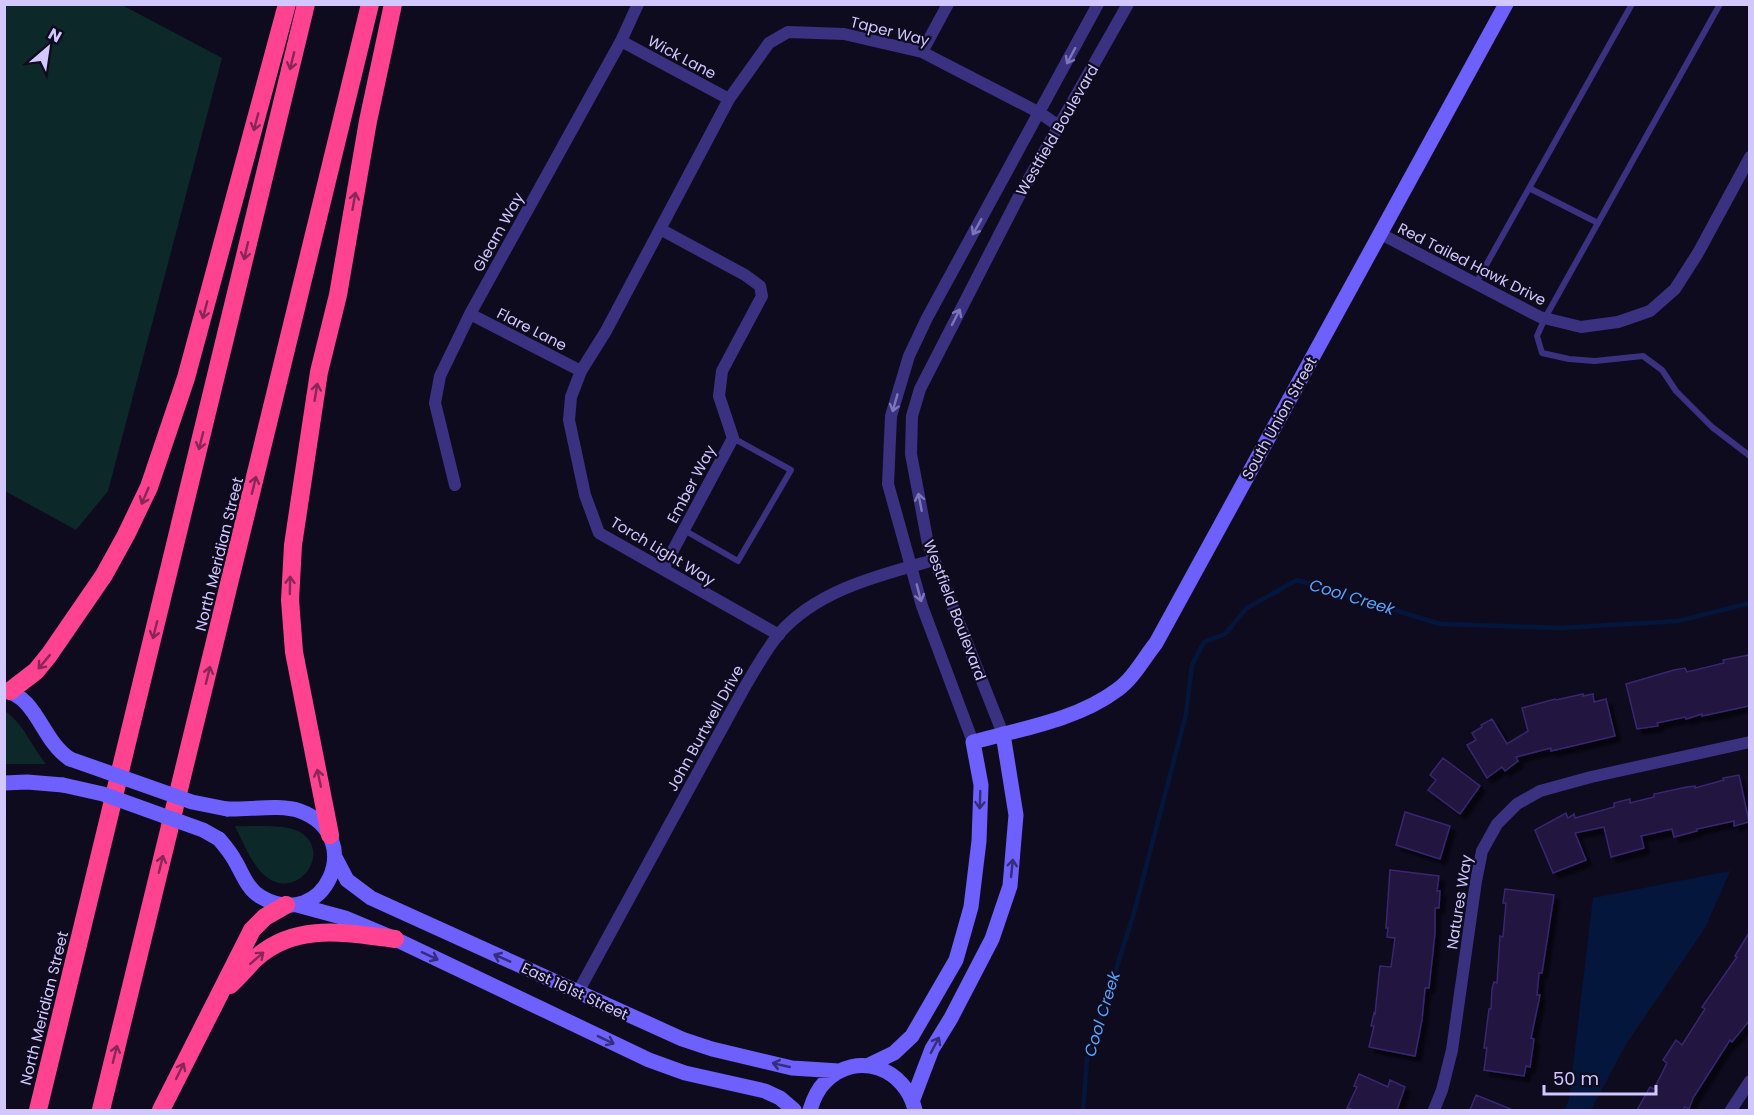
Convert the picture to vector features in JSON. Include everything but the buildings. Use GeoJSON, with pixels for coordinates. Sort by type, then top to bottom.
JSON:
{"type":"FeatureCollection","features":[{"type":"Feature","properties":{"kind":"highway"},"geometry":{"type":"LineString","coordinates":[[7,691],[36,671],[98,584],[126,535],[152,479],[186,378],[287,4]]}},
{"type":"Feature","properties":{"kind":"highway","name":"North Meridian Street"},"geometry":{"type":"LineString","coordinates":[[38,1110],[306,4]]}},
{"type":"Feature","properties":{"kind":"highway","name":"North Meridian Street"},"geometry":{"type":"LineString","coordinates":[[101,1110],[370,4]]}},
{"type":"Feature","properties":{"kind":"highway"},"geometry":{"type":"LineString","coordinates":[[330,835],[298,685],[290,600],[291,563],[319,372],[338,295],[368,121],[393,4]]}},
{"type":"Feature","properties":{"kind":"highway"},"geometry":{"type":"LineString","coordinates":[[161,1110],[252,930],[265,917],[292,905]]}},
{"type":"Feature","properties":{"kind":"highway"},"geometry":{"type":"LineString","coordinates":[[216,999],[256,958],[271,947],[292,937],[337,931],[394,939]]}},
{"type":"Feature","properties":{"kind":"street","name":"Gleam Way"},"geometry":{"type":"LineString","coordinates":[[454,485],[435,403],[440,376],[470,314],[621,40],[638,4]]}},
{"type":"Feature","properties":{"kind":"street"},"geometry":{"type":"LineString","coordinates":[[922,52],[948,4]]}},
{"type":"Feature","properties":{"kind":"street","name":"Westfield Boulevard"},"geometry":{"type":"LineString","coordinates":[[867,1066],[894,1053],[912,1036],[956,960],[971,907],[979,841],[981,785],[973,742],[922,606],[888,484],[891,416],[909,356],[922,328],[1098,4]]}},
{"type":"Feature","properties":{"kind":"street","name":"Westfield Boulevard"},"geometry":{"type":"LineString","coordinates":[[914,1105],[932,1049],[951,1018],[992,939],[1010,886],[1016,815],[1003,734],[927,544],[911,454],[912,416],[920,389],[1018,198],[1128,4]]}},
{"type":"Feature","properties":{"kind":"street","name":"South Union Street"},"geometry":{"type":"LineString","coordinates":[[973,742],[1052,720],[1092,706],[1119,689],[1156,643],[1506,4]]}},
{"type":"Feature","properties":{"kind":"street","name":"Taper Way"},"geometry":{"type":"LineString","coordinates":[[660,229],[729,99],[769,43],[788,32],[844,34],[922,52],[1040,113],[1060,127]]}},
{"type":"Feature","properties":{"kind":"street","name":"Wick Lane"},"geometry":{"type":"LineString","coordinates":[[621,40],[729,99]]}},
{"type":"Feature","properties":{"kind":"street","name":"Red Tailed Hawk Drive"},"geometry":{"type":"LineString","coordinates":[[1381,234],[1545,318],[1581,327],[1618,322],[1650,311],[1675,289],[1698,253],[1749,157]]}},
{"type":"Feature","properties":{"kind":"street","name":"Torch Light Way"},"geometry":{"type":"LineString","coordinates":[[660,229],[606,331],[581,372],[571,397],[569,420],[585,495],[599,533],[779,635]]}},
{"type":"Feature","properties":{"kind":"street","name":"Ember Way"},"geometry":{"type":"LineString","coordinates":[[660,229],[746,275],[760,286],[762,296],[722,371],[719,396],[733,438],[663,569]]}},
{"type":"Feature","properties":{"kind":"street","name":"Flare Lane"},"geometry":{"type":"LineString","coordinates":[[470,314],[581,372]]}},
{"type":"Feature","properties":{"kind":"street","name":"John Burtwell Drive"},"geometry":{"type":"LineString","coordinates":[[578,992],[752,674],[779,635],[811,605],[842,590],[934,560]]}},
{"type":"Feature","properties":{"kind":"street"},"geometry":{"type":"LineString","coordinates":[[7,691],[20,697],[31,707],[55,747],[70,759],[192,802],[227,809],[298,810],[321,825],[330,835]]}},
{"type":"Feature","properties":{"kind":"street","name":"Natures Way"},"geometry":{"type":"LineString","coordinates":[[1434,1110],[1442,1090],[1452,1050],[1482,851],[1497,824],[1517,804],[1540,791],[1591,777],[1749,742]]}},
{"type":"Feature","properties":{"kind":"street","name":"East 161st Street"},"geometry":{"type":"LineString","coordinates":[[4,783],[63,785],[103,794],[203,830],[219,839],[236,861],[246,882],[254,892],[268,900],[345,918],[649,1060],[685,1074],[765,1090],[780,1098],[794,1110]]}},
{"type":"Feature","properties":{"kind":"street","name":"East 161st Street"},"geometry":{"type":"LineString","coordinates":[[330,835],[336,859],[347,880],[371,898],[650,1026],[712,1049],[792,1068],[839,1071],[867,1066]]}},
{"type":"Feature","properties":{"kind":"street"},"geometry":{"type":"LineString","coordinates":[[292,905],[309,901],[327,886],[336,859]]}},
{"type":"Feature","properties":{"kind":"street"},"geometry":{"type":"LineString","coordinates":[[867,1066],[882,1069],[895,1076],[905,1087],[914,1105]]}},
{"type":"Feature","properties":{"kind":"street"},"geometry":{"type":"LineString","coordinates":[[810,1110],[814,1096],[825,1082],[839,1071]]}},
{"type":"Feature","properties":{"kind":"street"},"geometry":{"type":"LineString","coordinates":[[1731,1110],[1749,1081]]}},
{"type":"Feature","properties":{"kind":"lane"},"geometry":{"type":"LineString","coordinates":[[1476,283],[1632,4]]}},
{"type":"Feature","properties":{"kind":"lane"},"geometry":{"type":"LineString","coordinates":[[1720,4],[1537,336],[1542,353],[1569,359],[1595,361],[1643,356],[1662,370],[1676,391],[1712,427],[1749,456]]}},
{"type":"Feature","properties":{"kind":"lane"},"geometry":{"type":"LineString","coordinates":[[1529,188],[1598,223]]}},
{"type":"Feature","properties":{"kind":"lane"},"geometry":{"type":"LineString","coordinates":[[684,530],[738,561],[791,470],[733,438]]}},
{"type":"Feature","properties":{"kind":"green space"},"geometry":{"type":"Polygon","coordinates":[[[5,4],[122,5],[222,58],[108,491],[76,530],[5,491],[5,4]]]}},
{"type":"Feature","properties":{"kind":"green space"},"geometry":{"type":"Polygon","coordinates":[[[5,711],[22,729],[46,764],[5,764],[5,711]]]}},
{"type":"Feature","properties":{"kind":"green space"},"geometry":{"type":"Polygon","coordinates":[[[235,826],[289,828],[303,834],[311,843],[313,854],[306,874],[286,884],[275,882],[263,874],[248,852],[235,826]]]}},
{"type":"Feature","properties":{"kind":"water"},"geometry":{"type":"Polygon","coordinates":[[[1730,871],[1705,928],[1626,1044],[1591,1110],[1564,1110],[1569,1100],[1593,898],[1730,871]]]}},
{"type":"Feature","properties":{"kind":"waterway","name":"Cool Creek"},"geometry":{"type":"LineString","coordinates":[[1083,1110],[1087,1060],[1134,913],[1186,714],[1192,665],[1204,642],[1225,634],[1247,608],[1297,580],[1440,624],[1561,628],[1678,621],[1750,603]]}}]}
